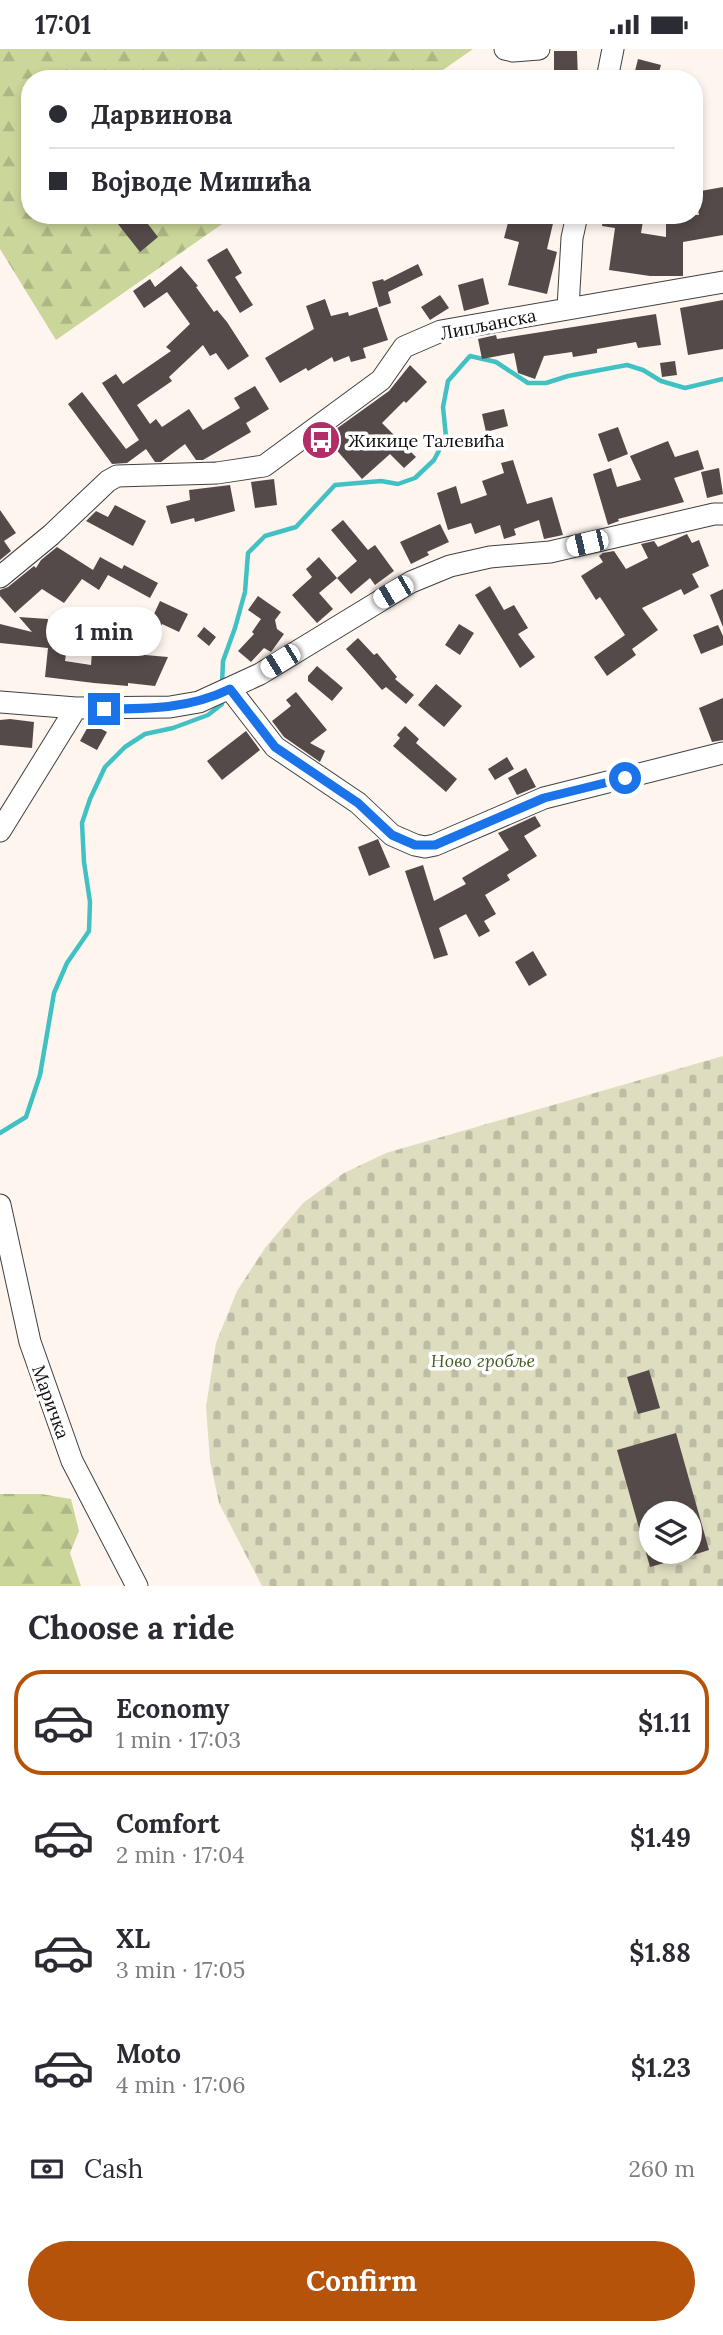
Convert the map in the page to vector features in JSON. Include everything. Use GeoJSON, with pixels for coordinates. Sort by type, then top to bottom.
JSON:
{"type":"FeatureCollection","features":[{"type":"Feature","properties":{"kind":"street"},"geometry":{"type":"LineString","coordinates":[[505,49],[539,49]]}},
{"type":"Feature","properties":{"kind":"street"},"geometry":{"type":"LineString","coordinates":[[609,70],[613,49]]}},
{"type":"Feature","properties":{"kind":"street"},"geometry":{"type":"LineString","coordinates":[[568,308],[575,224]]}},
{"type":"Feature","properties":{"kind":"street","name":"Липљанска"},"geometry":{"type":"LineString","coordinates":[[0,577],[117,476],[217,473],[264,466],[381,380],[404,347],[441,331],[723,282]]}},
{"type":"Feature","properties":{"kind":"street"},"geometry":{"type":"LineString","coordinates":[[0,702],[76,708],[170,707],[199,702],[235,687],[411,582],[450,566],[490,557],[550,552],[723,514]]}},
{"type":"Feature","properties":{"kind":"street"},"geometry":{"type":"LineString","coordinates":[[235,687],[275,747],[358,803],[392,835],[425,847],[544,798],[723,753]]}},
{"type":"Feature","properties":{"kind":"street"},"geometry":{"type":"LineString","coordinates":[[0,831],[76,708]]}},
{"type":"Feature","properties":{"kind":"street","name":"Маричка"},"geometry":{"type":"LineString","coordinates":[[0,1205],[30,1342],[72,1461],[137,1586]]}},
{"type":"Feature","properties":{"kind":"green space"},"geometry":{"type":"Polygon","coordinates":[[[0,49],[473,49],[443,70],[21,70],[21,224],[222,224],[56,340],[0,249],[0,49]]]}},
{"type":"Feature","properties":{"kind":"green space","name":"Ново гробље"},"geometry":{"type":"Polygon","coordinates":[[[723,1056],[723,1586],[262,1586],[219,1503],[210,1461],[206,1407],[216,1343],[237,1291],[265,1248],[303,1203],[344,1173],[386,1153],[723,1056]]]}},
{"type":"Feature","properties":{"kind":"green space"},"geometry":{"type":"Polygon","coordinates":[[[0,1494],[41,1494],[71,1499],[79,1531],[70,1553],[81,1586],[0,1586],[0,1494]]]}},
{"type":"Feature","properties":{"kind":"building"},"geometry":{"type":"Polygon","coordinates":[[[554,51],[577,51],[578,70],[554,70],[554,51]]]}},
{"type":"Feature","properties":{"kind":"building"},"geometry":{"type":"Polygon","coordinates":[[[638,59],[661,65],[660,70],[635,70],[638,59]]]}},
{"type":"Feature","properties":{"kind":"building"},"geometry":{"type":"Polygon","coordinates":[[[723,187],[723,235],[683,242],[683,276],[650,276],[609,270],[615,228],[602,224],[642,224],[641,233],[666,237],[666,224],[703,224],[703,191],[723,187]]]}},
{"type":"Feature","properties":{"kind":"building"},"geometry":{"type":"Polygon","coordinates":[[[118,224],[148,224],[158,237],[140,252],[118,224]]]}},
{"type":"Feature","properties":{"kind":"building"},"geometry":{"type":"Polygon","coordinates":[[[508,224],[553,224],[547,249],[557,252],[547,294],[508,285],[519,242],[504,238],[508,224]]]}},
{"type":"Feature","properties":{"kind":"building"},"geometry":{"type":"Polygon","coordinates":[[[227,248],[242,273],[235,277],[253,305],[240,313],[207,260],[227,248]]]}},
{"type":"Feature","properties":{"kind":"building"},"geometry":{"type":"Polygon","coordinates":[[[418,264],[423,275],[388,292],[391,303],[379,307],[372,282],[384,281],[418,264]]]}},
{"type":"Feature","properties":{"kind":"building"},"geometry":{"type":"Polygon","coordinates":[[[181,266],[198,286],[196,287],[214,312],[217,310],[227,322],[249,356],[228,370],[216,353],[210,356],[203,345],[169,377],[172,381],[137,405],[150,424],[156,419],[162,427],[189,409],[203,430],[240,408],[234,398],[255,386],[269,409],[246,423],[251,432],[203,460],[196,460],[185,444],[161,462],[155,462],[146,449],[127,463],[112,464],[68,404],[82,392],[126,449],[139,440],[102,383],[116,374],[123,384],[171,351],[166,347],[190,324],[167,292],[144,308],[133,291],[150,279],[155,287],[181,266]]]}},
{"type":"Feature","properties":{"kind":"building"},"geometry":{"type":"Polygon","coordinates":[[[483,278],[489,304],[464,311],[458,285],[483,278]]]}},
{"type":"Feature","properties":{"kind":"building"},"geometry":{"type":"Polygon","coordinates":[[[440,295],[449,308],[430,320],[421,307],[440,295]]]}},
{"type":"Feature","properties":{"kind":"building"},"geometry":{"type":"Polygon","coordinates":[[[325,299],[331,316],[348,312],[349,316],[377,307],[388,340],[363,348],[366,358],[351,362],[349,356],[334,362],[332,357],[280,383],[265,358],[314,329],[306,306],[325,299]]]}},
{"type":"Feature","properties":{"kind":"building"},"geometry":{"type":"Polygon","coordinates":[[[723,300],[723,349],[688,355],[680,308],[723,300]]]}},
{"type":"Feature","properties":{"kind":"building"},"geometry":{"type":"Polygon","coordinates":[[[656,314],[661,345],[638,348],[636,342],[597,349],[597,353],[573,357],[572,352],[544,356],[535,379],[518,373],[514,353],[482,359],[478,339],[496,335],[497,339],[656,314]]]}},
{"type":"Feature","properties":{"kind":"building"},"geometry":{"type":"Polygon","coordinates":[[[675,361],[677,375],[662,377],[660,363],[675,361]]]}},
{"type":"Feature","properties":{"kind":"building"},"geometry":{"type":"Polygon","coordinates":[[[410,365],[427,382],[382,423],[416,457],[404,468],[390,454],[362,479],[325,437],[389,391],[410,365]]]}},
{"type":"Feature","properties":{"kind":"building"},"geometry":{"type":"Polygon","coordinates":[[[504,409],[508,426],[486,432],[482,414],[504,409]]]}},
{"type":"Feature","properties":{"kind":"building"},"geometry":{"type":"Polygon","coordinates":[[[618,427],[628,454],[608,462],[598,434],[618,427]]]}},
{"type":"Feature","properties":{"kind":"building"},"geometry":{"type":"Polygon","coordinates":[[[668,441],[675,457],[698,450],[704,469],[674,478],[684,502],[618,519],[619,521],[608,525],[593,474],[611,468],[617,487],[641,480],[630,456],[668,441]]]}},
{"type":"Feature","properties":{"kind":"building"},"geometry":{"type":"Polygon","coordinates":[[[513,460],[527,504],[552,497],[563,535],[544,539],[539,520],[514,529],[516,535],[504,539],[500,525],[475,534],[471,523],[448,530],[437,493],[456,486],[461,504],[487,495],[482,481],[504,473],[501,463],[513,460]]]}},
{"type":"Feature","properties":{"kind":"building"},"geometry":{"type":"Polygon","coordinates":[[[719,468],[723,494],[707,498],[701,472],[719,468]]]}},
{"type":"Feature","properties":{"kind":"building"},"geometry":{"type":"Polygon","coordinates":[[[274,479],[277,505],[255,508],[251,482],[274,479]]]}},
{"type":"Feature","properties":{"kind":"building"},"geometry":{"type":"Polygon","coordinates":[[[230,485],[235,511],[195,522],[194,518],[171,524],[166,506],[190,500],[189,490],[230,485]]]}},
{"type":"Feature","properties":{"kind":"building"},"geometry":{"type":"Polygon","coordinates":[[[115,505],[146,521],[133,546],[86,521],[96,511],[108,517],[115,505]]]}},
{"type":"Feature","properties":{"kind":"building"},"geometry":{"type":"Polygon","coordinates":[[[0,510],[16,533],[4,541],[11,551],[0,560],[0,510]]]}},
{"type":"Feature","properties":{"kind":"building"},"geometry":{"type":"Polygon","coordinates":[[[343,520],[368,550],[375,545],[394,571],[375,585],[370,578],[351,594],[337,578],[357,561],[331,530],[343,520]]]}},
{"type":"Feature","properties":{"kind":"building"},"geometry":{"type":"Polygon","coordinates":[[[440,524],[449,542],[427,552],[429,555],[411,564],[400,542],[440,524]]]}},
{"type":"Feature","properties":{"kind":"building"},"geometry":{"type":"Polygon","coordinates":[[[687,534],[692,543],[699,540],[709,566],[692,574],[699,587],[684,595],[681,589],[642,608],[658,630],[632,649],[636,655],[607,676],[594,657],[625,635],[600,597],[596,600],[581,576],[603,562],[599,556],[603,553],[614,551],[626,569],[648,558],[641,544],[654,541],[658,547],[687,534]]]}},
{"type":"Feature","properties":{"kind":"building"},"geometry":{"type":"Polygon","coordinates":[[[57,547],[93,570],[100,557],[122,569],[124,565],[158,583],[150,598],[108,575],[99,590],[82,579],[64,603],[42,589],[15,613],[0,596],[0,590],[8,587],[34,566],[36,568],[41,560],[57,547]]]}},
{"type":"Feature","properties":{"kind":"building"},"geometry":{"type":"Polygon","coordinates":[[[319,557],[337,578],[319,593],[333,609],[317,623],[292,595],[312,577],[306,569],[319,557]]]}},
{"type":"Feature","properties":{"kind":"building"},"geometry":{"type":"Polygon","coordinates":[[[490,586],[504,610],[514,605],[528,628],[518,634],[535,657],[520,668],[475,595],[490,586]]]}},
{"type":"Feature","properties":{"kind":"building"},"geometry":{"type":"Polygon","coordinates":[[[723,589],[723,627],[710,595],[723,589]]]}},
{"type":"Feature","properties":{"kind":"building"},"geometry":{"type":"Polygon","coordinates":[[[258,596],[281,612],[275,620],[277,629],[284,634],[271,652],[264,648],[251,662],[238,651],[254,634],[252,632],[261,619],[248,610],[258,596]]]}},
{"type":"Feature","properties":{"kind":"building"},"geometry":{"type":"Polygon","coordinates":[[[160,601],[188,614],[179,632],[162,624],[145,655],[168,657],[155,686],[128,683],[128,686],[45,677],[48,648],[0,643],[0,624],[32,632],[19,617],[48,619],[47,629],[69,632],[65,661],[91,665],[93,639],[128,643],[134,633],[143,638],[160,601]]]}},
{"type":"Feature","properties":{"kind":"building"},"geometry":{"type":"Polygon","coordinates":[[[459,624],[474,633],[460,655],[445,645],[459,624]]]}},
{"type":"Feature","properties":{"kind":"building"},"geometry":{"type":"Polygon","coordinates":[[[718,625],[723,636],[723,645],[701,654],[693,635],[718,625]]]}},
{"type":"Feature","properties":{"kind":"building"},"geometry":{"type":"Polygon","coordinates":[[[204,627],[216,637],[209,646],[197,636],[204,627]]]}},
{"type":"Feature","properties":{"kind":"building"},"geometry":{"type":"Polygon","coordinates":[[[358,638],[374,655],[377,653],[397,677],[395,679],[414,695],[406,704],[386,687],[382,690],[346,649],[358,638]]]}},
{"type":"Feature","properties":{"kind":"building"},"geometry":{"type":"Polygon","coordinates":[[[317,666],[343,688],[332,701],[308,681],[308,676],[317,666]]]}},
{"type":"Feature","properties":{"kind":"building"},"geometry":{"type":"Polygon","coordinates":[[[436,684],[462,706],[444,727],[418,705],[436,684]]]}},
{"type":"Feature","properties":{"kind":"building"},"geometry":{"type":"Polygon","coordinates":[[[296,692],[327,730],[310,743],[325,751],[320,762],[284,737],[272,721],[291,706],[286,700],[296,692]]]}},
{"type":"Feature","properties":{"kind":"building"},"geometry":{"type":"Polygon","coordinates":[[[723,698],[723,740],[712,742],[699,708],[723,698]]]}},
{"type":"Feature","properties":{"kind":"building"},"geometry":{"type":"Polygon","coordinates":[[[0,720],[34,722],[32,748],[0,745],[0,720]]]}},
{"type":"Feature","properties":{"kind":"building"},"geometry":{"type":"Polygon","coordinates":[[[90,723],[107,732],[97,750],[80,741],[90,723]]]}},
{"type":"Feature","properties":{"kind":"building"},"geometry":{"type":"Polygon","coordinates":[[[405,726],[419,739],[416,743],[457,779],[446,792],[393,746],[400,738],[397,735],[405,726]]]}},
{"type":"Feature","properties":{"kind":"building"},"geometry":{"type":"Polygon","coordinates":[[[246,731],[260,750],[222,780],[207,761],[246,731]]]}},
{"type":"Feature","properties":{"kind":"building"},"geometry":{"type":"Polygon","coordinates":[[[507,757],[514,769],[495,780],[488,769],[507,757]]]}},
{"type":"Feature","properties":{"kind":"building"},"geometry":{"type":"Polygon","coordinates":[[[526,768],[536,787],[517,795],[508,778],[526,768]]]}},
{"type":"Feature","properties":{"kind":"building"},"geometry":{"type":"Polygon","coordinates":[[[535,816],[541,826],[524,836],[537,856],[507,875],[510,880],[485,895],[496,914],[484,921],[490,931],[479,937],[466,914],[439,928],[448,955],[434,959],[405,871],[423,865],[434,901],[466,884],[462,878],[509,850],[498,833],[535,816]]]}},
{"type":"Feature","properties":{"kind":"building"},"geometry":{"type":"Polygon","coordinates":[[[378,839],[390,867],[369,876],[358,847],[378,839]]]}},
{"type":"Feature","properties":{"kind":"building"},"geometry":{"type":"Polygon","coordinates":[[[533,951],[547,975],[529,986],[515,962],[533,951]]]}},
{"type":"Feature","properties":{"kind":"building"},"geometry":{"type":"Polygon","coordinates":[[[649,1370],[660,1408],[638,1414],[627,1377],[649,1370]]]}},
{"type":"Feature","properties":{"kind":"building"},"geometry":{"type":"Polygon","coordinates":[[[676,1433],[695,1501],[639,1501],[639,1528],[617,1450],[676,1433]]]}},
{"type":"Feature","properties":{"kind":"building"},"geometry":{"type":"Polygon","coordinates":[[[702,1525],[709,1550],[702,1552],[702,1525]]]}},
{"type":"Feature","properties":{"kind":"waterway"},"geometry":{"type":"LineString","coordinates":[[222,684],[223,661],[245,592],[248,553],[265,536],[296,527],[335,485],[381,481],[398,484],[415,478],[434,460],[446,437],[443,407],[448,381],[470,356],[496,362],[528,383],[546,383],[627,365],[643,370],[661,381],[685,388],[723,379]]}},
{"type":"Feature","properties":{"kind":"waterway"},"geometry":{"type":"LineString","coordinates":[[0,1133],[26,1117],[40,1075],[54,993],[67,963],[89,931],[90,902],[82,823],[105,767],[125,747],[145,734],[173,728],[208,715],[222,704],[222,700]]}},
{"type":"Feature","properties":{"kind":"place","name":"Жикице Талевића"},"geometry":{"type":"Point","coordinates":[321,440]}},
{"type":"Feature","properties":{"kind":"route"},"geometry":{"type":"LineString","coordinates":[[104,709],[170,707],[199,702],[230,689],[275,747],[358,803],[392,835],[425,847],[544,798],[625,778]]}}]}
